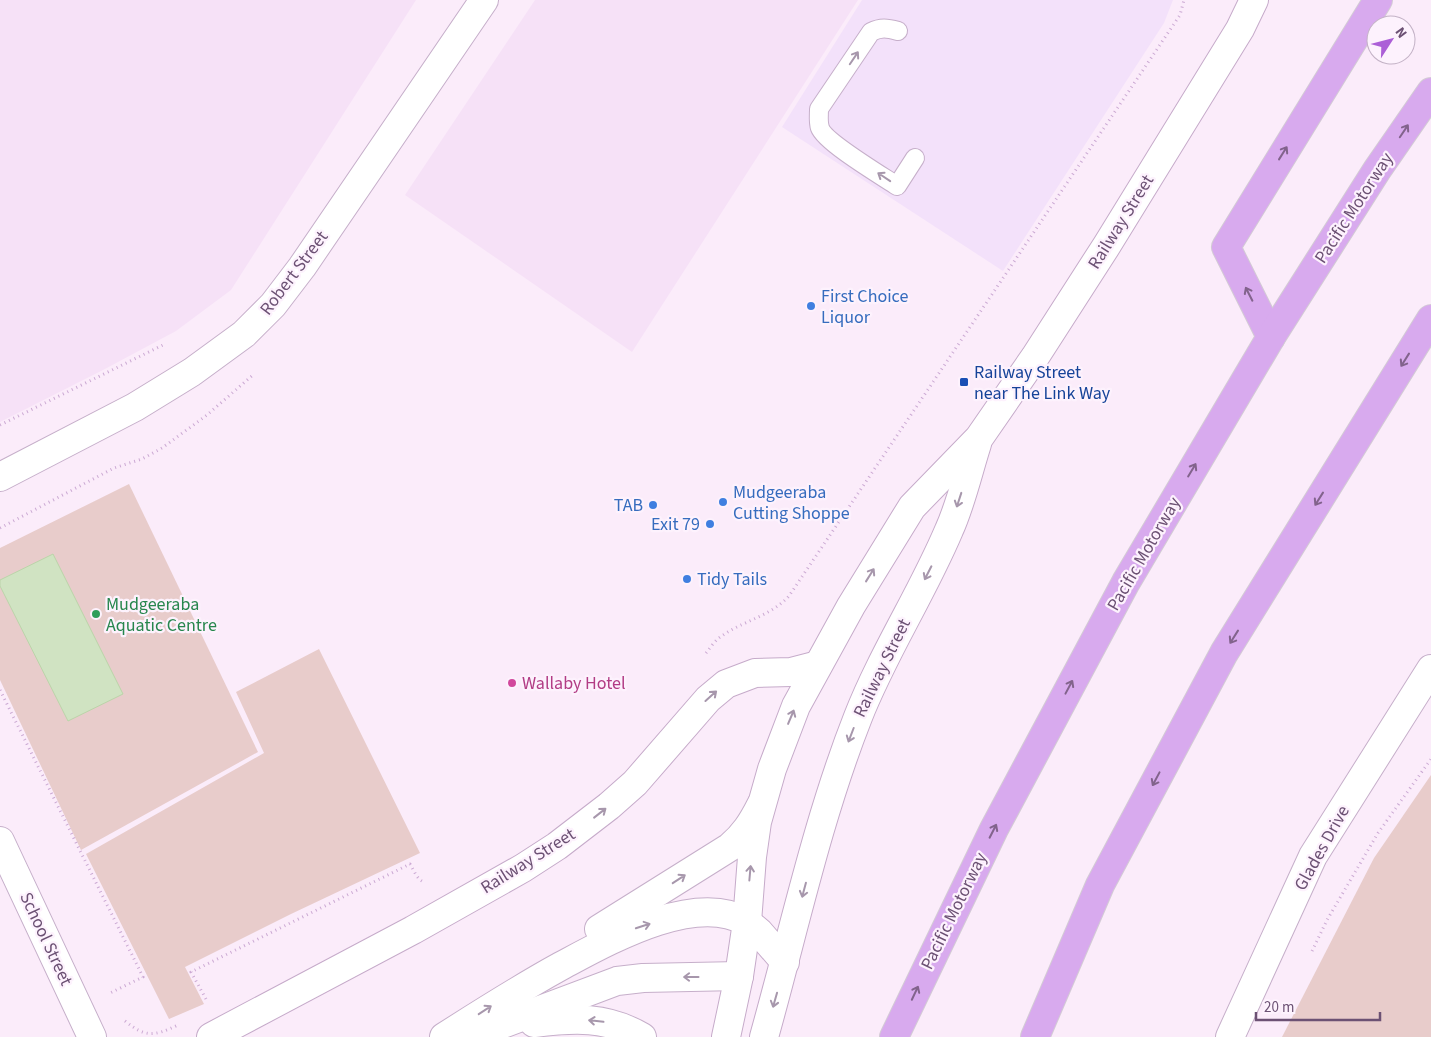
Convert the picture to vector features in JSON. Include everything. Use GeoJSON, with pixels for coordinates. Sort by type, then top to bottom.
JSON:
{"type":"FeatureCollection","features":[{"type":"Feature","properties":{"kind":"highway"},"geometry":{"type":"LineString","coordinates":[[1271,337],[1226,247],[1378,0]]}},
{"type":"Feature","properties":{"kind":"highway","name":"Pacific Motorway"},"geometry":{"type":"LineString","coordinates":[[894,1037],[994,828],[1126,582],[1271,337],[1377,170],[1431,92]]}},
{"type":"Feature","properties":{"kind":"highway"},"geometry":{"type":"LineString","coordinates":[[1036,1037],[1100,885],[1224,653],[1431,319]]}},
{"type":"Feature","properties":{"kind":"street","name":"Robert Street"},"geometry":{"type":"LineString","coordinates":[[0,477],[135,407],[192,372],[244,334],[273,306],[302,267],[484,0]]}},
{"type":"Feature","properties":{"kind":"street","name":"Railway Street"},"geometry":{"type":"LineString","coordinates":[[509,995],[612,938],[647,924],[707,912],[728,914],[746,922],[752,857],[762,803],[783,736],[796,706],[818,665],[851,606],[912,507],[979,438],[1108,245],[1240,29],[1254,0]]}},
{"type":"Feature","properties":{"kind":"street","name":"Railway Street"},"geometry":{"type":"LineString","coordinates":[[764,1037],[823,817],[837,772],[865,700],[950,529],[979,438]]}},
{"type":"Feature","properties":{"kind":"street","name":"Railway Street"},"geometry":{"type":"LineString","coordinates":[[211,1037],[426,923],[523,868],[557,846],[609,806],[648,770],[708,698],[726,684],[755,673],[791,672],[818,665]]}},
{"type":"Feature","properties":{"kind":"street","name":"Glades Drive"},"geometry":{"type":"LineString","coordinates":[[1230,1037],[1314,856],[1431,669]]}},
{"type":"Feature","properties":{"kind":"street","name":"Railway Street"},"geometry":{"type":"LineString","coordinates":[[444,1037],[509,995],[596,930],[730,847],[752,824],[762,803]]}},
{"type":"Feature","properties":{"kind":"street","name":"School Street"},"geometry":{"type":"LineString","coordinates":[[0,841],[92,1037]]}},
{"type":"Feature","properties":{"kind":"street"},"geometry":{"type":"LineString","coordinates":[[469,1037],[617,981],[656,977],[739,976],[769,970],[785,962],[759,932],[746,922]]}},
{"type":"Feature","properties":{"kind":"street"},"geometry":{"type":"LineString","coordinates":[[726,1037],[739,976],[746,922]]}},
{"type":"Feature","properties":{"kind":"street"},"geometry":{"type":"LineString","coordinates":[[469,1037],[528,1024],[570,1019],[612,1023],[642,1037]]}},
{"type":"Feature","properties":{"kind":"lane"},"geometry":{"type":"LineString","coordinates":[[898,31],[878,28],[871,32],[819,109],[818,119],[821,130],[831,141],[897,186],[915,158]]}},
{"type":"Feature","properties":{"kind":"path"},"geometry":{"type":"LineString","coordinates":[[701,660],[717,639],[729,631],[775,609],[789,596],[1180,15],[1184,0]]}},
{"type":"Feature","properties":{"kind":"path"},"geometry":{"type":"LineString","coordinates":[[0,425],[173,340],[192,372]]}},
{"type":"Feature","properties":{"kind":"path"},"geometry":{"type":"LineString","coordinates":[[0,690],[143,977],[109,994],[113,1002]]}},
{"type":"Feature","properties":{"kind":"path"},"geometry":{"type":"LineString","coordinates":[[1310,954],[1327,920],[1378,833],[1431,758]]}},
{"type":"Feature","properties":{"kind":"path"},"geometry":{"type":"LineString","coordinates":[[206,1000],[192,972],[410,864],[421,882],[429,884]]}},
{"type":"Feature","properties":{"kind":"path"},"geometry":{"type":"LineString","coordinates":[[122,1017],[135,1033],[144,1037],[163,1033],[180,1024]]}},
{"type":"Feature","properties":{"kind":"shaded area"},"geometry":{"type":"Polygon","coordinates":[[[0,0],[416,0],[231,290],[176,331],[0,422],[0,0]]]}},
{"type":"Feature","properties":{"kind":"shaded area"},"geometry":{"type":"Polygon","coordinates":[[[535,0],[858,0],[632,352],[405,195],[535,0]]]}},
{"type":"Feature","properties":{"kind":"shaded area"},"geometry":{"type":"Polygon","coordinates":[[[862,0],[1173,0],[1164,23],[1003,271],[782,127],[862,0]]]}},
{"type":"Feature","properties":{"kind":"shaded area","name":"Mudgeeraba Aquatic Centre"},"geometry":{"type":"Polygon","coordinates":[[[129,484],[258,752],[81,850],[0,680],[0,548],[129,484]]]}},
{"type":"Feature","properties":{"kind":"shaded area"},"geometry":{"type":"Polygon","coordinates":[[[53,554],[123,694],[68,721],[0,586],[0,580],[53,554]]]}},
{"type":"Feature","properties":{"kind":"shaded area"},"geometry":{"type":"Polygon","coordinates":[[[319,649],[420,853],[185,967],[204,1004],[169,1019],[86,854],[264,753],[236,692],[319,649]]]}},
{"type":"Feature","properties":{"kind":"shaded area"},"geometry":{"type":"Polygon","coordinates":[[[1431,775],[1431,1037],[1282,1037],[1374,858],[1431,775]]]}},
{"type":"Feature","properties":{"kind":"place","name":"First Choice Liquor"},"geometry":{"type":"Point","coordinates":[811,306]}},
{"type":"Feature","properties":{"kind":"place","name":"Railway Street near The Link Way"},"geometry":{"type":"Point","coordinates":[964,382]}},
{"type":"Feature","properties":{"kind":"place","name":"Mudgeeraba Cutting Shoppe"},"geometry":{"type":"Point","coordinates":[723,502]}},
{"type":"Feature","properties":{"kind":"place","name":"TAB"},"geometry":{"type":"Point","coordinates":[653,505]}},
{"type":"Feature","properties":{"kind":"place","name":"Exit 79"},"geometry":{"type":"Point","coordinates":[710,524]}},
{"type":"Feature","properties":{"kind":"place","name":"Tidy Tails"},"geometry":{"type":"Point","coordinates":[687,579]}},
{"type":"Feature","properties":{"kind":"place","name":"Mudgeeraba Aquatic Centre"},"geometry":{"type":"Point","coordinates":[96,614]}},
{"type":"Feature","properties":{"kind":"place","name":"Wallaby Hotel"},"geometry":{"type":"Point","coordinates":[512,683]}}]}
